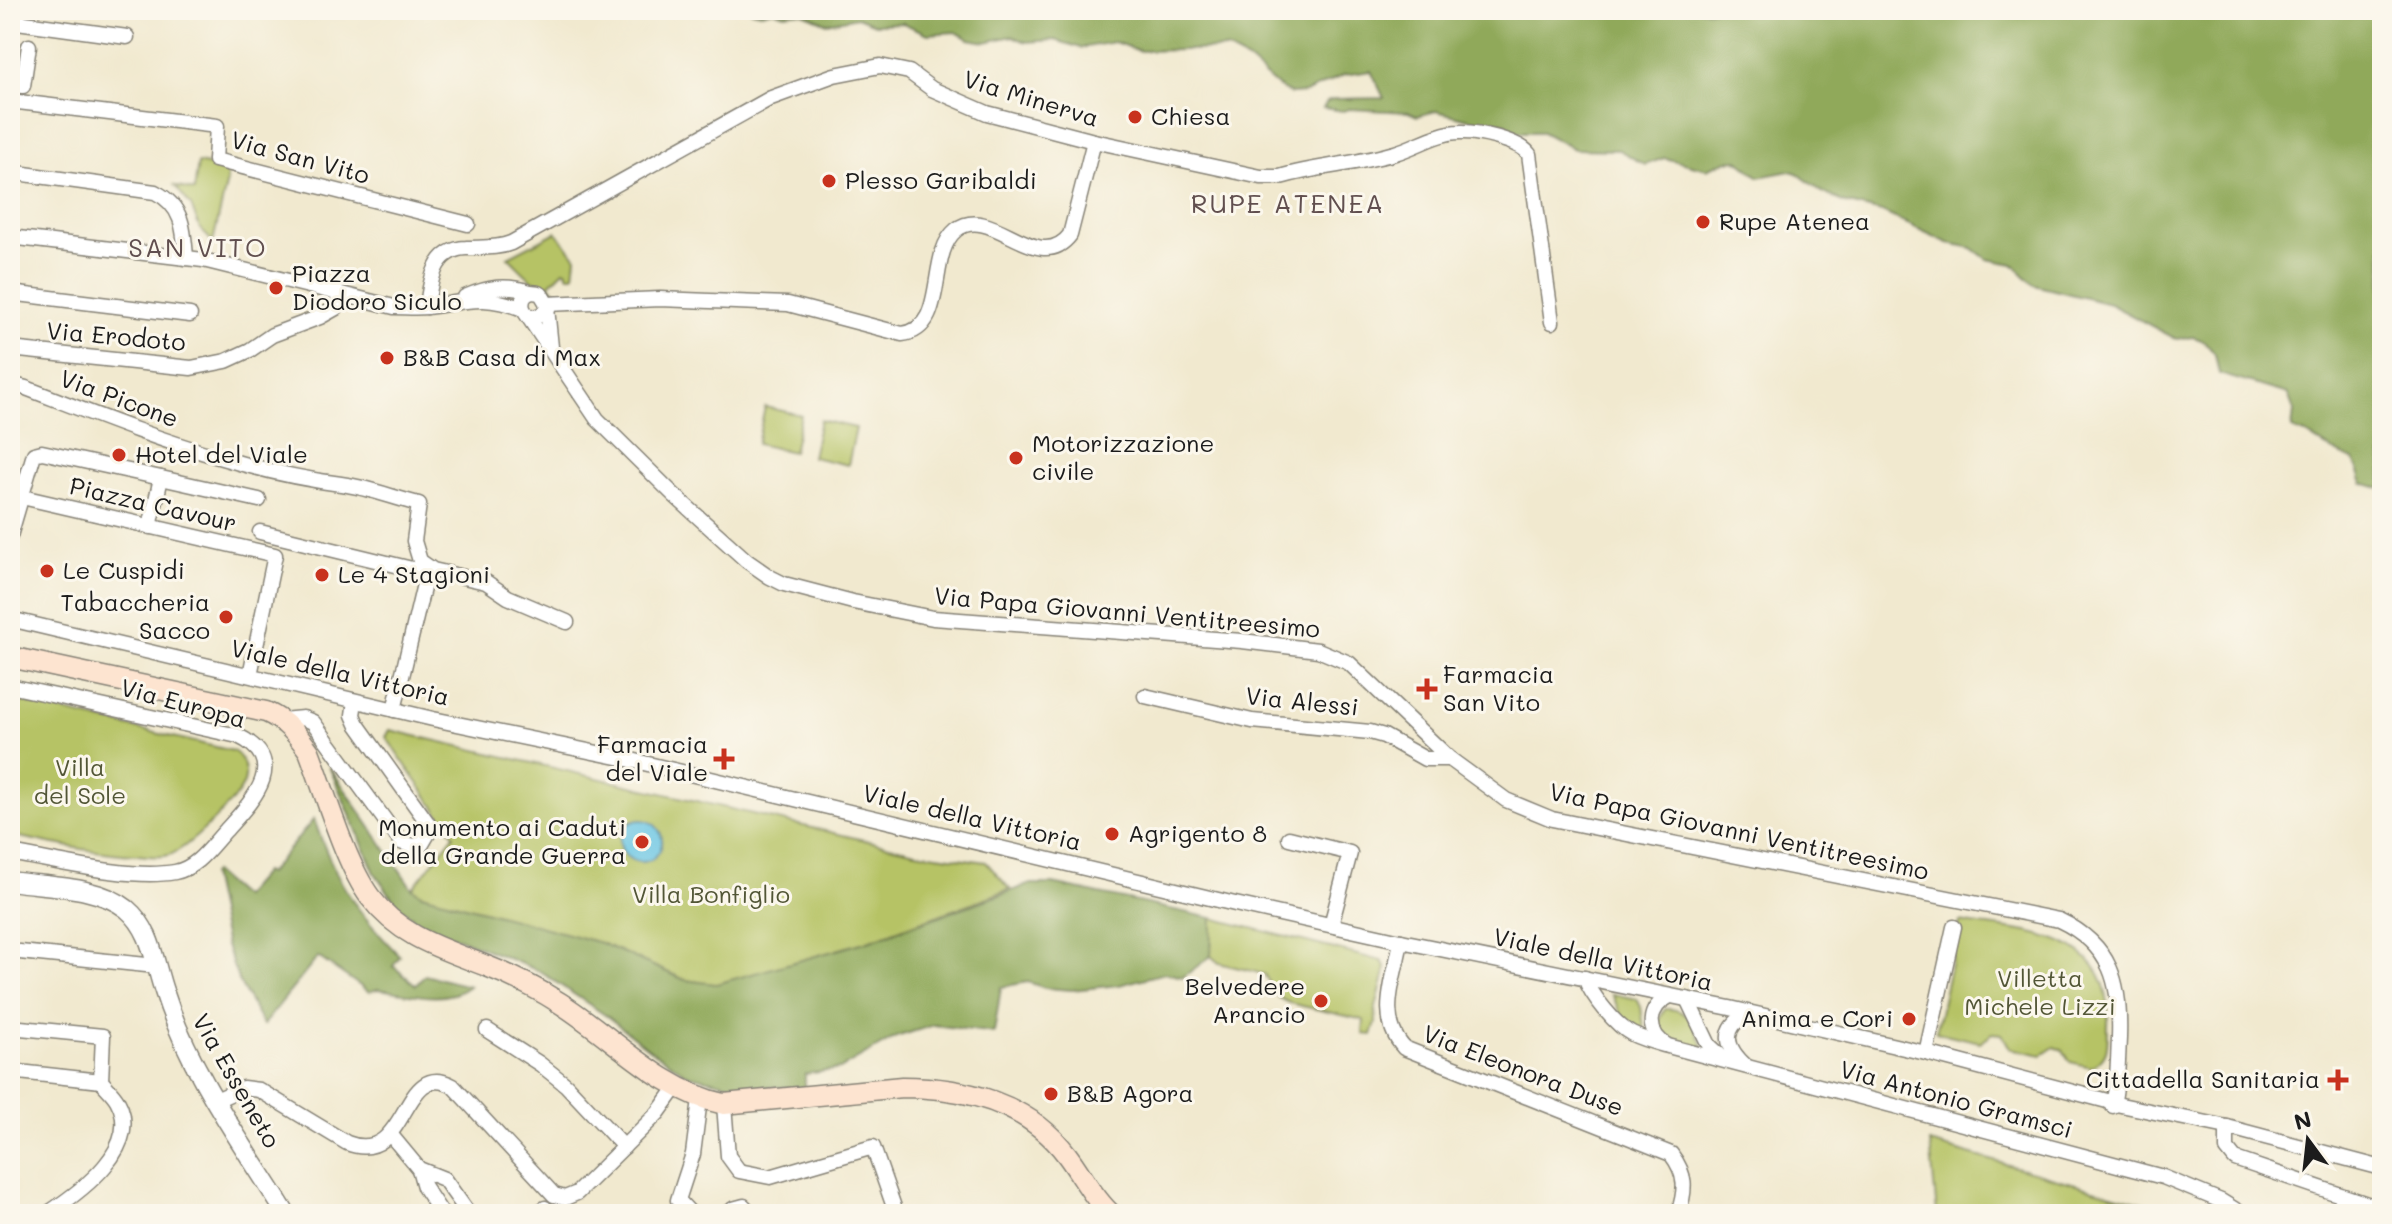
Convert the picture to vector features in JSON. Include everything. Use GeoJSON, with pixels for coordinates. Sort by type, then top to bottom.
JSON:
{"type":"FeatureCollection","features":[{"type":"Feature","properties":{"kind":"main road"},"geometry":{"type":"LineString","coordinates":[[10,657],[266,712],[282,720],[309,751],[354,868],[369,896],[386,915],[418,939],[491,968],[558,1002],[676,1088],[700,1099],[724,1104],[902,1087],[932,1087],[974,1094],[1014,1111],[1042,1129],[1065,1153],[1111,1214]]}},
{"type":"Feature","properties":{"kind":"street"},"geometry":{"type":"LineString","coordinates":[[10,21],[127,37]]}},
{"type":"Feature","properties":{"kind":"street"},"geometry":{"type":"LineString","coordinates":[[10,84],[23,86],[29,46]]}},
{"type":"Feature","properties":{"kind":"street","name":"Via Minerva"},"geometry":{"type":"LineString","coordinates":[[427,307],[433,273],[440,261],[451,252],[467,248],[496,248],[511,243],[771,98],[848,71],[880,66],[897,68],[955,101],[987,113],[1094,141],[1261,177],[1280,177],[1391,154],[1450,132],[1470,132],[1512,143],[1529,154],[1552,322]]}},
{"type":"Feature","properties":{"kind":"street","name":"Via San Vito"},"geometry":{"type":"LineString","coordinates":[[10,101],[217,126],[215,160],[468,224]]}},
{"type":"Feature","properties":{"kind":"street"},"geometry":{"type":"LineString","coordinates":[[457,300],[487,299],[537,317],[547,306],[660,299],[788,304],[902,334],[909,333],[921,327],[928,316],[945,245],[959,228],[983,224],[1015,239],[1045,248],[1054,248],[1065,241],[1070,235],[1094,141]]}},
{"type":"Feature","properties":{"kind":"street"},"geometry":{"type":"LineString","coordinates":[[10,172],[155,192],[171,202],[181,218],[186,258]]}},
{"type":"Feature","properties":{"kind":"street"},"geometry":{"type":"LineString","coordinates":[[10,237],[203,260],[394,307],[427,307],[499,286],[541,294],[547,306],[551,347]]}},
{"type":"Feature","properties":{"kind":"street"},"geometry":{"type":"LineString","coordinates":[[526,312],[524,297],[530,292]]}},
{"type":"Feature","properties":{"kind":"street"},"geometry":{"type":"LineString","coordinates":[[10,293],[190,315]]}},
{"type":"Feature","properties":{"kind":"street","name":"Via Erodoto"},"geometry":{"type":"LineString","coordinates":[[10,349],[191,368],[226,361],[272,335],[320,317],[336,308],[342,296]]}},
{"type":"Feature","properties":{"kind":"street","name":"Via Papa Giovanni Ventitreesimo"},"geometry":{"type":"LineString","coordinates":[[526,312],[551,347],[574,388],[608,430],[747,561],[784,584],[933,618],[1242,641],[1318,650],[1349,663],[1450,759],[1506,800],[1552,819],[2049,918],[2071,926],[2099,949],[2118,988],[2118,1080],[2114,1102]]}},
{"type":"Feature","properties":{"kind":"street","name":"Via Picone"},"geometry":{"type":"LineString","coordinates":[[10,384],[221,458],[419,504],[414,541],[420,561],[433,570],[486,582],[508,597],[567,622]]}},
{"type":"Feature","properties":{"kind":"street"},"geometry":{"type":"LineString","coordinates":[[10,536],[34,454],[42,452],[259,500]]}},
{"type":"Feature","properties":{"kind":"street"},"geometry":{"type":"LineString","coordinates":[[150,527],[161,478]]}},
{"type":"Feature","properties":{"kind":"street","name":"Piazza Cavour"},"geometry":{"type":"LineString","coordinates":[[22,497],[275,555],[250,675]]}},
{"type":"Feature","properties":{"kind":"street"},"geometry":{"type":"LineString","coordinates":[[260,532],[412,569],[421,574],[424,584],[394,710]]}},
{"type":"Feature","properties":{"kind":"street","name":"Viale della Vittoria"},"geometry":{"type":"LineString","coordinates":[[10,619],[394,710],[627,759],[1401,941],[1687,999],[1926,1053],[2382,1168]]}},
{"type":"Feature","properties":{"kind":"street","name":"Via Europa"},"geometry":{"type":"LineString","coordinates":[[10,686],[238,736],[257,751],[264,774],[256,797],[197,861],[182,870],[135,873],[10,853]]}},
{"type":"Feature","properties":{"kind":"street","name":"Via Alessi"},"geometry":{"type":"LineString","coordinates":[[1145,696],[1252,721],[1370,732],[1384,736],[1425,759],[1450,759]]}},
{"type":"Feature","properties":{"kind":"street"},"geometry":{"type":"LineString","coordinates":[[282,720],[303,718],[313,722],[401,842],[413,846],[422,844],[429,832],[427,822],[357,724],[353,715],[355,701]]}},
{"type":"Feature","properties":{"kind":"street"},"geometry":{"type":"LineString","coordinates":[[1289,838],[1350,853],[1331,925]]}},
{"type":"Feature","properties":{"kind":"street","name":"Via Esseneto"},"geometry":{"type":"LineString","coordinates":[[10,881],[95,893],[115,901],[132,914],[147,934],[178,1032],[286,1214]]}},
{"type":"Feature","properties":{"kind":"street"},"geometry":{"type":"LineString","coordinates":[[1926,1053],[1954,927]]}},
{"type":"Feature","properties":{"kind":"street","name":"Via Eleonora Duse"},"geometry":{"type":"LineString","coordinates":[[1401,941],[1387,1009],[1393,1033],[1404,1048],[1671,1154],[1682,1171],[1685,1184],[1678,1214]]}},
{"type":"Feature","properties":{"kind":"street"},"geometry":{"type":"LineString","coordinates":[[10,951],[156,966]]}},
{"type":"Feature","properties":{"kind":"street","name":"Via Antonio Gramsci"},"geometry":{"type":"LineString","coordinates":[[1585,978],[1601,1004],[1624,1029],[1640,1038],[2163,1177],[2221,1201],[2242,1214]]}},
{"type":"Feature","properties":{"kind":"street"},"geometry":{"type":"LineString","coordinates":[[1668,1046],[1654,1033],[1651,1019],[1659,1002],[1670,996]]}},
{"type":"Feature","properties":{"kind":"street"},"geometry":{"type":"LineString","coordinates":[[1687,999],[1709,1045],[1727,1062]]}},
{"type":"Feature","properties":{"kind":"street"},"geometry":{"type":"LineString","coordinates":[[1746,1067],[1733,1053],[1729,1031],[1735,1021],[1747,1014]]}},
{"type":"Feature","properties":{"kind":"street"},"geometry":{"type":"LineString","coordinates":[[10,1027],[103,1036],[101,1081]]}},
{"type":"Feature","properties":{"kind":"street"},"geometry":{"type":"LineString","coordinates":[[487,1030],[566,1085],[624,1147]]}},
{"type":"Feature","properties":{"kind":"street"},"geometry":{"type":"LineString","coordinates":[[10,1071],[101,1081],[117,1099],[121,1110],[123,1132],[108,1163],[47,1214]]}},
{"type":"Feature","properties":{"kind":"street"},"geometry":{"type":"LineString","coordinates":[[216,1100],[243,1088],[259,1090],[358,1147],[371,1147],[380,1144],[390,1134],[413,1095],[425,1086],[446,1082],[559,1198],[577,1193],[658,1113],[676,1088]]}},
{"type":"Feature","properties":{"kind":"street"},"geometry":{"type":"LineString","coordinates":[[691,1214],[678,1200],[693,1154],[700,1099]]}},
{"type":"Feature","properties":{"kind":"street"},"geometry":{"type":"LineString","coordinates":[[724,1104],[728,1156],[739,1171],[770,1177],[873,1147],[894,1207]]}},
{"type":"Feature","properties":{"kind":"street"},"geometry":{"type":"LineString","coordinates":[[2227,1127],[2227,1149],[2235,1159],[2382,1209]]}},
{"type":"Feature","properties":{"kind":"street"},"geometry":{"type":"LineString","coordinates":[[390,1134],[419,1169],[424,1187],[442,1214]]}},
{"type":"Feature","properties":{"kind":"street"},"geometry":{"type":"LineString","coordinates":[[419,1169],[444,1179],[469,1214]]}},
{"type":"Feature","properties":{"kind":"street"},"geometry":{"type":"LineString","coordinates":[[733,1209],[744,1206],[751,1214]]}},
{"type":"Feature","properties":{"kind":"green space"},"geometry":{"type":"Polygon","coordinates":[[[773,10],[2382,10],[2382,489],[2363,483],[2354,460],[2292,429],[2294,411],[2288,394],[2219,374],[2215,354],[2204,341],[2193,337],[2176,339],[2110,304],[2034,285],[2013,264],[1987,259],[1972,248],[1948,243],[1882,212],[1845,203],[1822,192],[1797,173],[1790,171],[1759,177],[1738,160],[1707,169],[1664,158],[1645,165],[1619,150],[1574,149],[1542,132],[1515,132],[1504,123],[1481,122],[1436,111],[1417,116],[1408,112],[1323,108],[1334,99],[1384,98],[1371,71],[1344,75],[1305,93],[1291,94],[1279,88],[1247,60],[1226,49],[1140,51],[1114,42],[1081,48],[1055,40],[1026,42],[1013,36],[985,42],[956,32],[928,34],[903,23],[875,24],[857,17],[827,23],[801,12],[784,14],[773,10]]]}},
{"type":"Feature","properties":{"kind":"green space"},"geometry":{"type":"Polygon","coordinates":[[[198,163],[227,169],[213,242],[200,229],[191,206],[175,186],[194,191],[198,163]]]}},
{"type":"Feature","properties":{"kind":"green space"},"geometry":{"type":"Polygon","coordinates":[[[556,232],[576,257],[574,275],[567,275],[564,270],[549,285],[556,291],[536,283],[508,257],[556,232]]]}},
{"type":"Feature","properties":{"kind":"green space"},"geometry":{"type":"Polygon","coordinates":[[[765,407],[801,415],[793,452],[757,444],[765,407]]]}},
{"type":"Feature","properties":{"kind":"green space"},"geometry":{"type":"Polygon","coordinates":[[[820,420],[856,428],[848,465],[812,457],[820,420]]]}},
{"type":"Feature","properties":{"kind":"green space","name":"Villa del Sole"},"geometry":{"type":"Polygon","coordinates":[[[10,699],[233,751],[243,763],[243,784],[208,826],[186,845],[165,856],[90,850],[10,835],[10,699]]]}},
{"type":"Feature","properties":{"kind":"green space","name":"Villa Bonfiglio"},"geometry":{"type":"Polygon","coordinates":[[[390,730],[916,852],[986,862],[1010,889],[865,942],[716,985],[685,980],[646,963],[412,889],[454,835],[386,737],[390,730]]]}},
{"type":"Feature","properties":{"kind":"green space"},"geometry":{"type":"Polygon","coordinates":[[[329,766],[412,888],[422,894],[601,943],[685,980],[716,984],[865,942],[1031,884],[1053,884],[1212,918],[1211,956],[1183,977],[1165,973],[1119,985],[1072,990],[1045,988],[1028,982],[1001,987],[994,1033],[934,1025],[896,1037],[840,1069],[805,1074],[805,1088],[739,1086],[689,1075],[539,971],[419,922],[398,906],[375,873],[329,766]]]}},
{"type":"Feature","properties":{"kind":"green space"},"geometry":{"type":"Polygon","coordinates":[[[314,819],[348,894],[400,956],[393,966],[416,985],[425,975],[469,986],[459,992],[437,997],[377,989],[369,992],[318,957],[263,1025],[239,982],[226,946],[211,875],[213,872],[242,897],[264,872],[268,874],[314,819]]]}},
{"type":"Feature","properties":{"kind":"green space"},"geometry":{"type":"Polygon","coordinates":[[[1212,918],[1382,961],[1386,968],[1372,1035],[1363,1034],[1364,1020],[1289,1003],[1278,997],[1264,974],[1219,963],[1211,956],[1212,918]]]}},
{"type":"Feature","properties":{"kind":"green space","name":"Villetta Michele Lizzi"},"geometry":{"type":"Polygon","coordinates":[[[1960,922],[2038,935],[2061,942],[2082,954],[2097,970],[2106,993],[2107,1044],[2102,1058],[2091,1067],[2070,1062],[2063,1050],[2054,1047],[2042,1055],[2010,1048],[2002,1034],[1993,1033],[1980,1042],[1936,1032],[1960,922]]]}},
{"type":"Feature","properties":{"kind":"green space"},"geometry":{"type":"Polygon","coordinates":[[[1612,994],[1637,999],[1645,1034],[1622,1018],[1612,994]]]}},
{"type":"Feature","properties":{"kind":"green space"},"geometry":{"type":"Polygon","coordinates":[[[1665,1009],[1682,1012],[1692,1021],[1705,1050],[1683,1045],[1664,1034],[1659,1020],[1665,1009]]]}},
{"type":"Feature","properties":{"kind":"green space"},"geometry":{"type":"Polygon","coordinates":[[[1930,1143],[2183,1214],[1937,1214],[1930,1143]]]}},
{"type":"Feature","properties":{"kind":"water"},"geometry":{"type":"Polygon","coordinates":[[[641,820],[656,826],[662,841],[656,856],[641,862],[626,856],[620,841],[626,826],[641,820]]]}},
{"type":"Feature","properties":{"kind":"tunnel"},"geometry":{"type":"LineString","coordinates":[[718,1214],[733,1209]]}},
{"type":"Feature","properties":{"kind":"place","name":"Chiesa"},"geometry":{"type":"Point","coordinates":[1135,117]}},
{"type":"Feature","properties":{"kind":"place","name":"Plesso Garibaldi"},"geometry":{"type":"Point","coordinates":[829,181]}},
{"type":"Feature","properties":{"kind":"place","name":"Rupe Atenea"},"geometry":{"type":"Point","coordinates":[1703,222]}},
{"type":"Feature","properties":{"kind":"place","name":"Piazza Diodoro Siculo"},"geometry":{"type":"Point","coordinates":[276,288]}},
{"type":"Feature","properties":{"kind":"place","name":"B&B Casa di Max"},"geometry":{"type":"Point","coordinates":[387,358]}},
{"type":"Feature","properties":{"kind":"place","name":"Hotel del Viale"},"geometry":{"type":"Point","coordinates":[119,455]}},
{"type":"Feature","properties":{"kind":"place","name":"Motorizzazione civile"},"geometry":{"type":"Point","coordinates":[1016,458]}},
{"type":"Feature","properties":{"kind":"place","name":"Le Cuspidi"},"geometry":{"type":"Point","coordinates":[47,571]}},
{"type":"Feature","properties":{"kind":"place","name":"Le 4 Stagioni"},"geometry":{"type":"Point","coordinates":[322,575]}},
{"type":"Feature","properties":{"kind":"place","name":"Tabaccheria Sacco"},"geometry":{"type":"Point","coordinates":[226,617]}},
{"type":"Feature","properties":{"kind":"place","name":"Farmacia San Vito"},"geometry":{"type":"Point","coordinates":[1427,689]}},
{"type":"Feature","properties":{"kind":"place","name":"Farmacia del Viale"},"geometry":{"type":"Point","coordinates":[724,759]}},
{"type":"Feature","properties":{"kind":"place","name":"Agrigento 8"},"geometry":{"type":"Point","coordinates":[1112,834]}},
{"type":"Feature","properties":{"kind":"place","name":"Monumento ai Caduti della Grande Guerra"},"geometry":{"type":"Point","coordinates":[642,842]}},
{"type":"Feature","properties":{"kind":"place","name":"Belvedere Arancio"},"geometry":{"type":"Point","coordinates":[1321,1001]}},
{"type":"Feature","properties":{"kind":"place","name":"Anima e Cori"},"geometry":{"type":"Point","coordinates":[1909,1019]}},
{"type":"Feature","properties":{"kind":"place","name":"Cittadella Sanitaria"},"geometry":{"type":"Point","coordinates":[2338,1080]}},
{"type":"Feature","properties":{"kind":"place","name":"B&B Agora"},"geometry":{"type":"Point","coordinates":[1051,1094]}},
{"type":"Feature","properties":{"kind":"district","name":"RUPE ATENEA"},"geometry":{"type":"Point","coordinates":[1288,204]}},
{"type":"Feature","properties":{"kind":"district","name":"SAN VITO"},"geometry":{"type":"Point","coordinates":[198,248]}}]}
